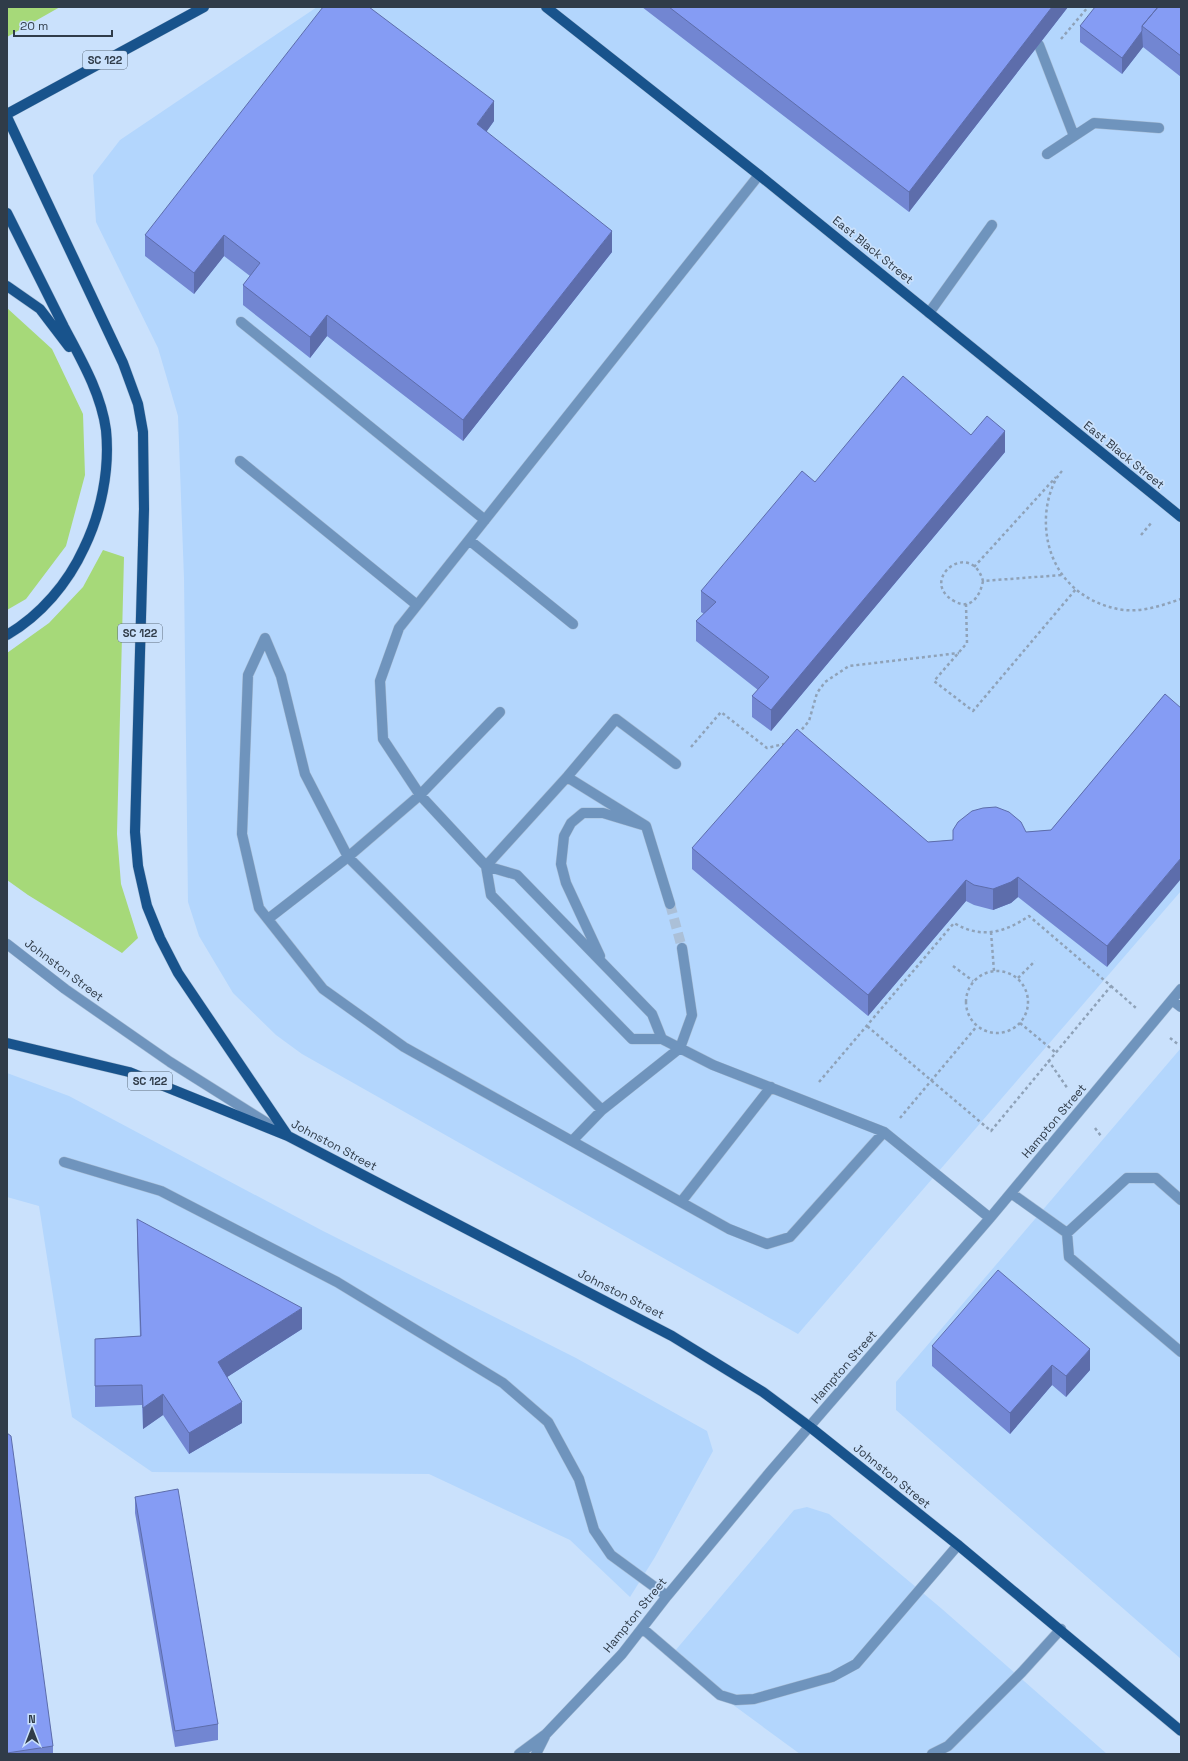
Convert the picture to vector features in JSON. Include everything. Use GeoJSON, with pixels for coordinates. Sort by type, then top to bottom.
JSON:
{"type":"FeatureCollection","features":[{"type":"Feature","properties":{"kind":"main road","name":"SC 122"},"geometry":{"type":"LineString","coordinates":[[7,114],[204,7]]}},
{"type":"Feature","properties":{"kind":"main road","name":"East Black Street"},"geometry":{"type":"LineString","coordinates":[[546,7],[759,174],[1181,517]]}},
{"type":"Feature","properties":{"kind":"main road","name":"SC 122"},"geometry":{"type":"LineString","coordinates":[[7,117],[123,363],[138,404],[143,432],[144,509],[135,832],[138,866],[147,906],[160,938],[178,972],[288,1136]]}},
{"type":"Feature","properties":{"kind":"main road"},"geometry":{"type":"LineString","coordinates":[[7,213],[98,396],[106,430],[106,464],[102,491],[93,529],[79,560],[60,590],[38,612],[7,635]]}},
{"type":"Feature","properties":{"kind":"main road"},"geometry":{"type":"LineString","coordinates":[[7,286],[40,309],[83,364]]}},
{"type":"Feature","properties":{"kind":"main road","name":"SC 122"},"geometry":{"type":"LineString","coordinates":[[7,1043],[129,1072],[288,1136]]}},
{"type":"Feature","properties":{"kind":"main road","name":"Johnston Street"},"geometry":{"type":"LineString","coordinates":[[288,1136],[672,1336],[763,1392],[810,1427],[958,1545],[1061,1629],[1181,1731]]}},
{"type":"Feature","properties":{"kind":"street"},"geometry":{"type":"LineString","coordinates":[[1039,45],[1074,136]]}},
{"type":"Feature","properties":{"kind":"street"},"geometry":{"type":"LineString","coordinates":[[1047,154],[1094,123],[1158,128]]}},
{"type":"Feature","properties":{"kind":"street"},"geometry":{"type":"LineString","coordinates":[[662,1038],[652,1014],[603,961],[517,875],[486,866],[420,794],[383,739],[380,682],[399,628],[759,174]]}},
{"type":"Feature","properties":{"kind":"street"},"geometry":{"type":"LineString","coordinates":[[930,313],[992,225]]}},
{"type":"Feature","properties":{"kind":"street"},"geometry":{"type":"LineString","coordinates":[[241,322],[485,520]]}},
{"type":"Feature","properties":{"kind":"street"},"geometry":{"type":"LineString","coordinates":[[240,461],[418,605]]}},
{"type":"Feature","properties":{"kind":"street"},"geometry":{"type":"LineString","coordinates":[[469,540],[572,624]]}},
{"type":"Feature","properties":{"kind":"street"},"geometry":{"type":"LineString","coordinates":[[602,1110],[348,857],[305,774],[281,676],[265,638],[248,675],[242,834],[259,908],[322,989],[404,1047],[729,1229],[767,1244],[790,1237],[886,1133]]}},
{"type":"Feature","properties":{"kind":"street"},"geometry":{"type":"LineString","coordinates":[[268,919],[348,857],[420,794],[500,712]]}},
{"type":"Feature","properties":{"kind":"street"},"geometry":{"type":"LineString","coordinates":[[486,866],[567,777],[616,719],[676,764]]}},
{"type":"Feature","properties":{"kind":"street"},"geometry":{"type":"LineString","coordinates":[[567,777],[646,826],[670,904]]}},
{"type":"Feature","properties":{"kind":"street"},"geometry":{"type":"LineString","coordinates":[[603,961],[566,883],[561,864],[564,836],[571,823],[583,814],[603,814],[646,826]]}},
{"type":"Feature","properties":{"kind":"street"},"geometry":{"type":"LineString","coordinates":[[486,866],[490,895],[632,1038],[662,1038],[713,1064],[886,1133],[990,1218]]}},
{"type":"Feature","properties":{"kind":"street","name":"Johnston Street"},"geometry":{"type":"LineString","coordinates":[[7,944],[65,989],[163,1058],[288,1136]]}},
{"type":"Feature","properties":{"kind":"street"},"geometry":{"type":"LineString","coordinates":[[572,1141],[602,1110],[680,1048],[692,1015],[682,948]]}},
{"type":"Feature","properties":{"kind":"street","name":"Hampton Street"},"geometry":{"type":"LineString","coordinates":[[519,1754],[546,1734],[622,1654],[667,1596],[810,1427],[1012,1193],[1181,989]]}},
{"type":"Feature","properties":{"kind":"street"},"geometry":{"type":"LineString","coordinates":[[1172,1000],[1181,1007]]}},
{"type":"Feature","properties":{"kind":"street"},"geometry":{"type":"LineString","coordinates":[[681,1202],[771,1087]]}},
{"type":"Feature","properties":{"kind":"street"},"geometry":{"type":"LineString","coordinates":[[64,1162],[161,1191],[337,1282],[503,1383],[548,1422],[579,1479],[594,1530],[611,1555],[667,1596]]}},
{"type":"Feature","properties":{"kind":"street"},"geometry":{"type":"LineString","coordinates":[[1067,1233],[1127,1178],[1156,1178],[1181,1200]]}},
{"type":"Feature","properties":{"kind":"street"},"geometry":{"type":"LineString","coordinates":[[1012,1193],[1067,1233],[1069,1257],[1181,1352]]}},
{"type":"Feature","properties":{"kind":"street"},"geometry":{"type":"LineString","coordinates":[[642,1628],[720,1695],[736,1700],[754,1699],[832,1677],[856,1664],[958,1545]]}},
{"type":"Feature","properties":{"kind":"street"},"geometry":{"type":"LineString","coordinates":[[932,1754],[948,1746],[1022,1672],[1061,1629]]}},
{"type":"Feature","properties":{"kind":"street"},"geometry":{"type":"LineString","coordinates":[[536,1754],[546,1734]]}},
{"type":"Feature","properties":{"kind":"path"},"geometry":{"type":"LineString","coordinates":[[1045,59],[1088,7]]}},
{"type":"Feature","properties":{"kind":"path"},"geometry":{"type":"LineString","coordinates":[[974,567],[1062,471]]}},
{"type":"Feature","properties":{"kind":"path"},"geometry":{"type":"LineString","coordinates":[[1057,476],[1048,498],[1045,518],[1047,541],[1051,557],[1062,575],[1076,589],[1102,604],[1125,610],[1156,608],[1181,599]]}},
{"type":"Feature","properties":{"kind":"path"},"geometry":{"type":"LineString","coordinates":[[966,562],[974,567],[981,575],[983,581],[981,593],[976,600],[966,604],[957,603],[947,598],[942,588],[942,579],[946,570],[954,564],[966,562]]}},
{"type":"Feature","properties":{"kind":"path"},"geometry":{"type":"LineString","coordinates":[[983,581],[1062,575]]}},
{"type":"Feature","properties":{"kind":"path"},"geometry":{"type":"LineString","coordinates":[[966,604],[967,643],[934,681],[973,711],[1076,589]]}},
{"type":"Feature","properties":{"kind":"path"},"geometry":{"type":"LineString","coordinates":[[796,737],[809,721],[817,693],[825,682],[849,666],[959,653]]}},
{"type":"Feature","properties":{"kind":"path"},"geometry":{"type":"LineString","coordinates":[[676,764],[721,712],[767,748],[783,745],[790,741]]}},
{"type":"Feature","properties":{"kind":"path"},"geometry":{"type":"LineString","coordinates":[[803,1100],[954,923],[962,928],[990,932],[1006,930],[1029,916],[1111,986],[991,1130],[867,1026]]}},
{"type":"Feature","properties":{"kind":"path"},"geometry":{"type":"LineString","coordinates":[[990,932],[994,971]]}},
{"type":"Feature","properties":{"kind":"path"},"geometry":{"type":"LineString","coordinates":[[1018,978],[1035,961]]}},
{"type":"Feature","properties":{"kind":"path"},"geometry":{"type":"LineString","coordinates":[[953,966],[973,981]]}},
{"type":"Feature","properties":{"kind":"path"},"geometry":{"type":"LineString","coordinates":[[994,971],[1007,972],[1018,978],[1025,988],[1028,1000],[1026,1012],[1020,1023],[1011,1031],[999,1034],[988,1032],[977,1026],[970,1017],[965,1006],[967,993],[973,981],[982,974],[994,971]]}},
{"type":"Feature","properties":{"kind":"path"},"geometry":{"type":"LineString","coordinates":[[1020,1023],[1055,1052]]}},
{"type":"Feature","properties":{"kind":"path"},"geometry":{"type":"LineString","coordinates":[[886,1133],[977,1026]]}},
{"type":"Feature","properties":{"kind":"shaded area"},"geometry":{"type":"Polygon","coordinates":[[[317,7],[1181,7],[1181,891],[798,1334],[302,1054],[276,1035],[233,993],[199,936],[188,902],[184,578],[178,416],[158,348],[96,222],[93,175],[120,140],[317,7]]]}},
{"type":"Feature","properties":{"kind":"shaded area"},"geometry":{"type":"Polygon","coordinates":[[[1181,1048],[1181,1659],[896,1410],[896,1382],[1181,1048]]]}},
{"type":"Feature","properties":{"kind":"shaded area"},"geometry":{"type":"Polygon","coordinates":[[[7,1073],[69,1096],[323,1231],[576,1358],[707,1431],[713,1451],[655,1557],[630,1597],[570,1540],[429,1474],[152,1472],[72,1417],[39,1206],[7,1197],[7,1073]]]}},
{"type":"Feature","properties":{"kind":"shaded area"},"geometry":{"type":"Polygon","coordinates":[[[807,1507],[829,1514],[942,1609],[1107,1754],[800,1754],[669,1658],[794,1510],[807,1507]]]}},
{"type":"Feature","properties":{"kind":"green space"},"geometry":{"type":"Polygon","coordinates":[[[7,7],[60,7],[7,37],[7,7]]]}},
{"type":"Feature","properties":{"kind":"green space"},"geometry":{"type":"Polygon","coordinates":[[[7,308],[52,349],[83,414],[85,475],[66,546],[26,599],[7,610],[7,308]]]}},
{"type":"Feature","properties":{"kind":"green space"},"geometry":{"type":"Polygon","coordinates":[[[103,550],[124,557],[117,834],[121,884],[138,938],[122,953],[28,895],[7,880],[7,653],[49,623],[83,587],[103,550]]]}},
{"type":"Feature","properties":{"kind":"building"},"geometry":{"type":"Polygon","coordinates":[[[323,7],[369,7],[494,101],[477,124],[612,231],[463,420],[327,315],[310,337],[243,285],[260,263],[224,235],[194,273],[145,235],[323,7]]]}},
{"type":"Feature","properties":{"kind":"building"},"geometry":{"type":"Polygon","coordinates":[[[669,7],[1052,7],[909,192],[669,7]]]}},
{"type":"Feature","properties":{"kind":"building"},"geometry":{"type":"Polygon","coordinates":[[[1095,7],[1158,7],[1142,26],[1142,31],[1122,58],[1080,26],[1095,7]]]}},
{"type":"Feature","properties":{"kind":"building"},"geometry":{"type":"Polygon","coordinates":[[[1158,7],[1181,7],[1181,56],[1142,26],[1158,7]]]}},
{"type":"Feature","properties":{"kind":"building"},"geometry":{"type":"Polygon","coordinates":[[[903,376],[971,435],[987,416],[1005,431],[771,710],[752,696],[769,677],[696,621],[716,602],[701,591],[802,471],[815,482],[903,376]]]}},
{"type":"Feature","properties":{"kind":"building"},"geometry":{"type":"Polygon","coordinates":[[[1165,694],[1181,708],[1181,858],[1107,946],[1018,877],[1011,882],[993,889],[974,885],[966,880],[868,995],[692,848],[797,729],[928,842],[953,840],[953,830],[958,822],[972,811],[983,808],[996,807],[1009,812],[1021,822],[1026,832],[1051,830],[1165,694]]]}},
{"type":"Feature","properties":{"kind":"building"},"geometry":{"type":"Polygon","coordinates":[[[137,1219],[302,1308],[218,1362],[242,1402],[189,1433],[163,1394],[143,1408],[142,1385],[95,1386],[95,1339],[141,1336],[137,1219]]]}},
{"type":"Feature","properties":{"kind":"building"},"geometry":{"type":"Polygon","coordinates":[[[998,1270],[1090,1349],[1066,1376],[1052,1365],[1010,1413],[932,1346],[998,1270]]]}},
{"type":"Feature","properties":{"kind":"building"},"geometry":{"type":"Polygon","coordinates":[[[7,1433],[11,1436],[53,1746],[7,1753],[7,1433]]]}},
{"type":"Feature","properties":{"kind":"building"},"geometry":{"type":"Polygon","coordinates":[[[178,1489],[218,1724],[175,1731],[135,1497],[178,1489]]]}},
{"type":"Feature","properties":{"kind":"tunnel"},"geometry":{"type":"LineString","coordinates":[[670,904],[682,948]]}}]}
